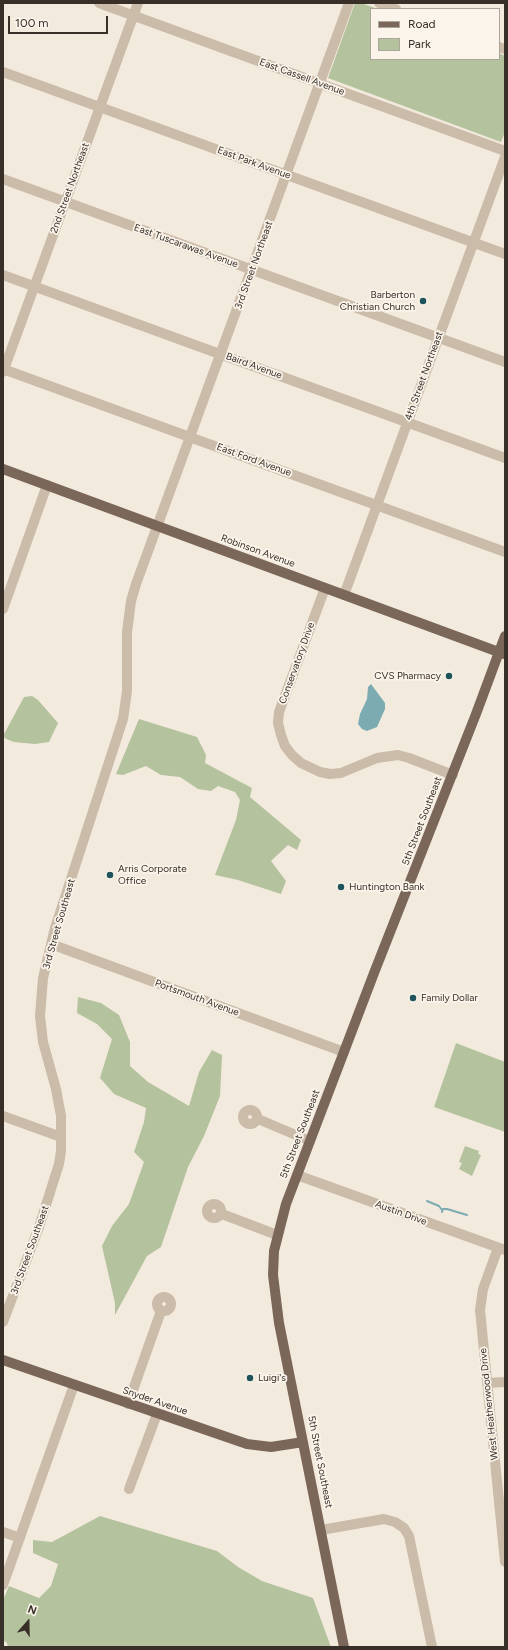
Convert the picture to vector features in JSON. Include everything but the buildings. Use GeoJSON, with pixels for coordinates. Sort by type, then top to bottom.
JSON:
{"type":"FeatureCollection","features":[{"type":"Feature","properties":{"kind":"main road","name":"Robinson Avenue"},"geometry":{"type":"LineString","coordinates":[[3,469],[502,653]]}},
{"type":"Feature","properties":{"kind":"main road","name":"5th Street Southeast"},"geometry":{"type":"LineString","coordinates":[[344,1647],[279,1323],[274,1287],[273,1263],[277,1235],[297,1175],[344,1052],[502,653],[505,636]]}},
{"type":"Feature","properties":{"kind":"main road","name":"Snyder Avenue"},"geometry":{"type":"LineString","coordinates":[[3,1360],[247,1444],[271,1447],[303,1442]]}},
{"type":"Feature","properties":{"kind":"street","name":"East Cassell Avenue"},"geometry":{"type":"LineString","coordinates":[[99,3],[505,151]]}},
{"type":"Feature","properties":{"kind":"street","name":"2nd Street Northeast"},"geometry":{"type":"LineString","coordinates":[[3,370],[138,3]]}},
{"type":"Feature","properties":{"kind":"street","name":"3rd Street Northeast"},"geometry":{"type":"LineString","coordinates":[[158,527],[349,3]]}},
{"type":"Feature","properties":{"kind":"street"},"geometry":{"type":"LineString","coordinates":[[379,3],[393,8]]}},
{"type":"Feature","properties":{"kind":"street","name":"East Park Avenue"},"geometry":{"type":"LineString","coordinates":[[3,72],[505,254]]}},
{"type":"Feature","properties":{"kind":"street","name":"4th Street Northeast"},"geometry":{"type":"LineString","coordinates":[[344,595],[505,157]]}},
{"type":"Feature","properties":{"kind":"street","name":"East Tuscarawas Avenue"},"geometry":{"type":"LineString","coordinates":[[3,179],[505,362]]}},
{"type":"Feature","properties":{"kind":"street","name":"Baird Avenue"},"geometry":{"type":"LineString","coordinates":[[3,275],[505,458]]}},
{"type":"Feature","properties":{"kind":"street","name":"East Ford Avenue"},"geometry":{"type":"LineString","coordinates":[[3,370],[505,552]]}},
{"type":"Feature","properties":{"kind":"street"},"geometry":{"type":"LineString","coordinates":[[3,609],[47,486]]}},
{"type":"Feature","properties":{"kind":"street","name":"3rd Street Southeast"},"geometry":{"type":"LineString","coordinates":[[3,1322],[52,1187],[58,1164],[61,1137],[61,1116],[44,1042],[40,1016],[43,978],[51,944],[123,719],[127,691],[127,632],[130,611],[136,584],[158,527]]}},
{"type":"Feature","properties":{"kind":"street","name":"Conservatory Drive"},"geometry":{"type":"LineString","coordinates":[[325,588],[279,712],[278,723],[285,746],[301,764],[320,772],[341,773],[377,758],[398,755],[453,775]]}},
{"type":"Feature","properties":{"kind":"street","name":"Portsmouth Avenue"},"geometry":{"type":"LineString","coordinates":[[51,944],[344,1052]]}},
{"type":"Feature","properties":{"kind":"street"},"geometry":{"type":"LineString","coordinates":[[3,1116],[61,1137]]}},
{"type":"Feature","properties":{"kind":"street"},"geometry":{"type":"LineString","coordinates":[[258,1119],[310,1141]]}},
{"type":"Feature","properties":{"kind":"street","name":"Austin Drive"},"geometry":{"type":"LineString","coordinates":[[297,1175],[501,1249]]}},
{"type":"Feature","properties":{"kind":"street"},"geometry":{"type":"LineString","coordinates":[[222,1214],[277,1235]]}},
{"type":"Feature","properties":{"kind":"street","name":"West Heatherwood Drive"},"geometry":{"type":"LineString","coordinates":[[501,1249],[483,1289],[480,1304],[481,1327],[505,1562]]}},
{"type":"Feature","properties":{"kind":"street"},"geometry":{"type":"LineString","coordinates":[[128,1404],[161,1310]]}},
{"type":"Feature","properties":{"kind":"street"},"geometry":{"type":"LineString","coordinates":[[487,1384],[505,1382]]}},
{"type":"Feature","properties":{"kind":"street"},"geometry":{"type":"LineString","coordinates":[[3,1585],[74,1385]]}},
{"type":"Feature","properties":{"kind":"street"},"geometry":{"type":"LineString","coordinates":[[129,1490],[157,1414]]}},
{"type":"Feature","properties":{"kind":"street"},"geometry":{"type":"LineString","coordinates":[[321,1530],[384,1518],[395,1522],[404,1528],[409,1536],[432,1647]]}},
{"type":"Feature","properties":{"kind":"street"},"geometry":{"type":"LineString","coordinates":[[3,1532],[20,1538]]}},
{"type":"Feature","properties":{"kind":"green space"},"geometry":{"type":"Polygon","coordinates":[[[355,3],[361,3],[375,8],[370,8],[370,60],[500,60],[500,54],[505,56],[505,132],[501,142],[328,78],[355,3]]]}},
{"type":"Feature","properties":{"kind":"green space"},"geometry":{"type":"Polygon","coordinates":[[[32,696],[38,700],[58,723],[49,742],[35,744],[14,742],[6,739],[3,736],[24,697],[32,696]]]}},
{"type":"Feature","properties":{"kind":"green space"},"geometry":{"type":"Polygon","coordinates":[[[139,719],[197,737],[206,755],[205,763],[252,788],[250,797],[301,840],[297,850],[288,845],[271,861],[286,881],[281,894],[238,880],[215,875],[236,820],[240,800],[235,792],[218,786],[211,791],[198,789],[180,777],[161,775],[146,766],[123,775],[116,774],[139,719]]]}},
{"type":"Feature","properties":{"kind":"green space"},"geometry":{"type":"Polygon","coordinates":[[[78,997],[101,1003],[119,1015],[130,1042],[130,1066],[148,1082],[189,1106],[199,1072],[212,1050],[222,1055],[220,1096],[204,1136],[188,1167],[161,1247],[147,1256],[115,1315],[115,1303],[102,1246],[112,1226],[129,1204],[144,1162],[134,1152],[144,1122],[146,1108],[114,1094],[100,1078],[112,1039],[97,1024],[77,1013],[78,997]]]}},
{"type":"Feature","properties":{"kind":"green space"},"geometry":{"type":"Polygon","coordinates":[[[456,1043],[505,1062],[505,1132],[434,1107],[456,1043]]]}},
{"type":"Feature","properties":{"kind":"green space"},"geometry":{"type":"Polygon","coordinates":[[[465,1146],[479,1151],[478,1154],[481,1155],[472,1176],[459,1169],[462,1163],[459,1162],[465,1146]]]}},
{"type":"Feature","properties":{"kind":"green space"},"geometry":{"type":"Polygon","coordinates":[[[100,1516],[217,1551],[238,1567],[262,1581],[313,1598],[331,1647],[8,1647],[7,1643],[3,1640],[3,1600],[9,1586],[39,1598],[51,1586],[58,1564],[33,1553],[33,1540],[52,1542],[100,1516]]]}},
{"type":"Feature","properties":{"kind":"water"},"geometry":{"type":"Polygon","coordinates":[[[371,684],[385,703],[385,709],[377,727],[367,731],[362,729],[358,724],[360,714],[367,699],[368,687],[371,684]]]}},
{"type":"Feature","properties":{"kind":"waterway"},"geometry":{"type":"LineString","coordinates":[[427,1201],[439,1206],[442,1210]]}},
{"type":"Feature","properties":{"kind":"waterway"},"geometry":{"type":"LineString","coordinates":[[442,1212],[443,1209],[447,1209],[467,1215]]}},
{"type":"Feature","properties":{"kind":"place","name":"Barberton Christian Church"},"geometry":{"type":"Point","coordinates":[423,301]}},
{"type":"Feature","properties":{"kind":"place","name":"CVS Pharmacy"},"geometry":{"type":"Point","coordinates":[449,676]}},
{"type":"Feature","properties":{"kind":"place","name":"Arris Corporate Office"},"geometry":{"type":"Point","coordinates":[110,875]}},
{"type":"Feature","properties":{"kind":"place","name":"Huntington Bank"},"geometry":{"type":"Point","coordinates":[341,887]}},
{"type":"Feature","properties":{"kind":"place","name":"Family Dollar"},"geometry":{"type":"Point","coordinates":[413,998]}},
{"type":"Feature","properties":{"kind":"place","name":"Luigi's"},"geometry":{"type":"Point","coordinates":[250,1378]}}]}
